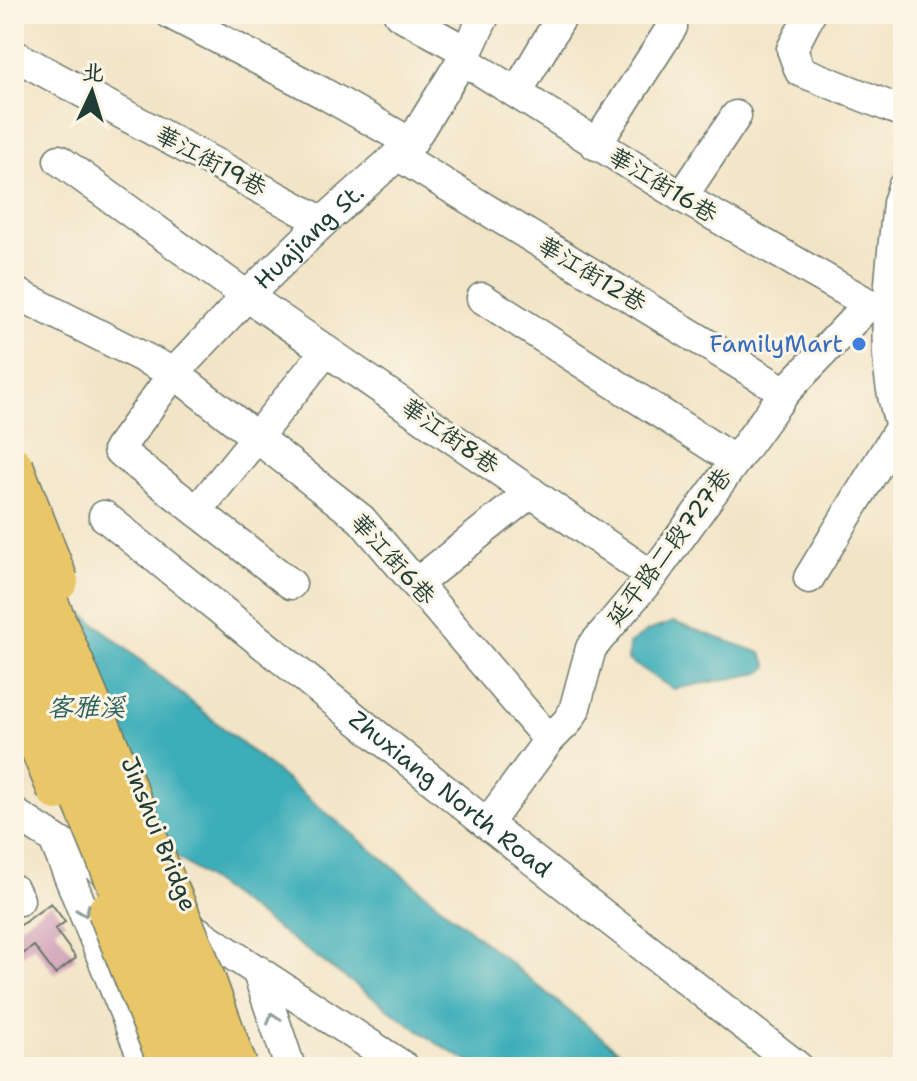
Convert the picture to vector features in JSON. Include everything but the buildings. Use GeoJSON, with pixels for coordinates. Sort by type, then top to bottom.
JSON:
{"type":"FeatureCollection","features":[{"type":"Feature","properties":{"kind":"highway","name":"Jinshui Bridge"},"geometry":{"type":"LineString","coordinates":[[14,527],[194,955],[235,1067]]}},
{"type":"Feature","properties":{"kind":"highway"},"geometry":{"type":"LineString","coordinates":[[14,629],[195,1067]]}},
{"type":"Feature","properties":{"kind":"main road","name":"Jinshui Bridge"},"geometry":{"type":"LineString","coordinates":[[14,466],[251,1067]]}},
{"type":"Feature","properties":{"kind":"main road"},"geometry":{"type":"LineString","coordinates":[[14,687],[169,1067]]}},
{"type":"Feature","properties":{"kind":"street","name":"華江街12巷"},"geometry":{"type":"LineString","coordinates":[[171,14],[323,93],[405,150],[785,392]]}},
{"type":"Feature","properties":{"kind":"street","name":"華江街16巷"},"geometry":{"type":"LineString","coordinates":[[399,14],[596,145],[887,313]]}},
{"type":"Feature","properties":{"kind":"street","name":"Huajiang St."},"geometry":{"type":"LineString","coordinates":[[197,511],[118,450],[174,373],[247,296],[323,222],[405,150],[464,56],[485,14]]}},
{"type":"Feature","properties":{"kind":"street"},"geometry":{"type":"LineString","coordinates":[[517,92],[563,14]]}},
{"type":"Feature","properties":{"kind":"street"},"geometry":{"type":"LineString","coordinates":[[810,14],[792,49],[800,71],[903,112]]}},
{"type":"Feature","properties":{"kind":"street"},"geometry":{"type":"LineString","coordinates":[[596,145],[672,27]]}},
{"type":"Feature","properties":{"kind":"street","name":"華江街19巷"},"geometry":{"type":"LineString","coordinates":[[14,55],[323,222]]}},
{"type":"Feature","properties":{"kind":"street"},"geometry":{"type":"LineString","coordinates":[[682,197],[736,116]]}},
{"type":"Feature","properties":{"kind":"street","name":"華江街8巷"},"geometry":{"type":"LineString","coordinates":[[59,160],[247,296],[652,576]]}},
{"type":"Feature","properties":{"kind":"street"},"geometry":{"type":"LineString","coordinates":[[809,578],[902,428],[895,409],[887,313],[898,203],[903,187]]}},
{"type":"Feature","properties":{"kind":"street","name":"華江街6巷"},"geometry":{"type":"LineString","coordinates":[[14,292],[174,373],[361,519],[549,740]]}},
{"type":"Feature","properties":{"kind":"street"},"geometry":{"type":"LineString","coordinates":[[482,298],[735,461]]}},
{"type":"Feature","properties":{"kind":"street","name":"延平路二段727巷"},"geometry":{"type":"LineString","coordinates":[[487,824],[574,711],[591,648],[652,576],[785,392],[887,313]]}},
{"type":"Feature","properties":{"kind":"street"},"geometry":{"type":"LineString","coordinates":[[291,584],[197,511],[326,351]]}},
{"type":"Feature","properties":{"kind":"street"},"geometry":{"type":"LineString","coordinates":[[416,584],[531,492]]}},
{"type":"Feature","properties":{"kind":"street","name":"Zhuxiang North Road"},"geometry":{"type":"LineString","coordinates":[[104,516],[487,824],[798,1067]]}},
{"type":"Feature","properties":{"kind":"street"},"geometry":{"type":"LineString","coordinates":[[14,813],[404,1067]]}},
{"type":"Feature","properties":{"kind":"street"},"geometry":{"type":"LineString","coordinates":[[54,839],[147,1067]]}},
{"type":"Feature","properties":{"kind":"street"},"geometry":{"type":"LineString","coordinates":[[257,970],[290,1067]]}},
{"type":"Feature","properties":{"kind":"water","name":"客雅溪"},"geometry":{"type":"Polygon","coordinates":[[[14,557],[639,1067],[477,1067],[435,1042],[14,740],[14,557]]]}},
{"type":"Feature","properties":{"kind":"water"},"geometry":{"type":"Polygon","coordinates":[[[673,622],[761,653],[768,666],[760,673],[673,689],[628,660],[629,644],[648,631],[673,622]]]}},
{"type":"Feature","properties":{"kind":"place","name":"FamilyMart"},"geometry":{"type":"Point","coordinates":[859,344]}}]}
